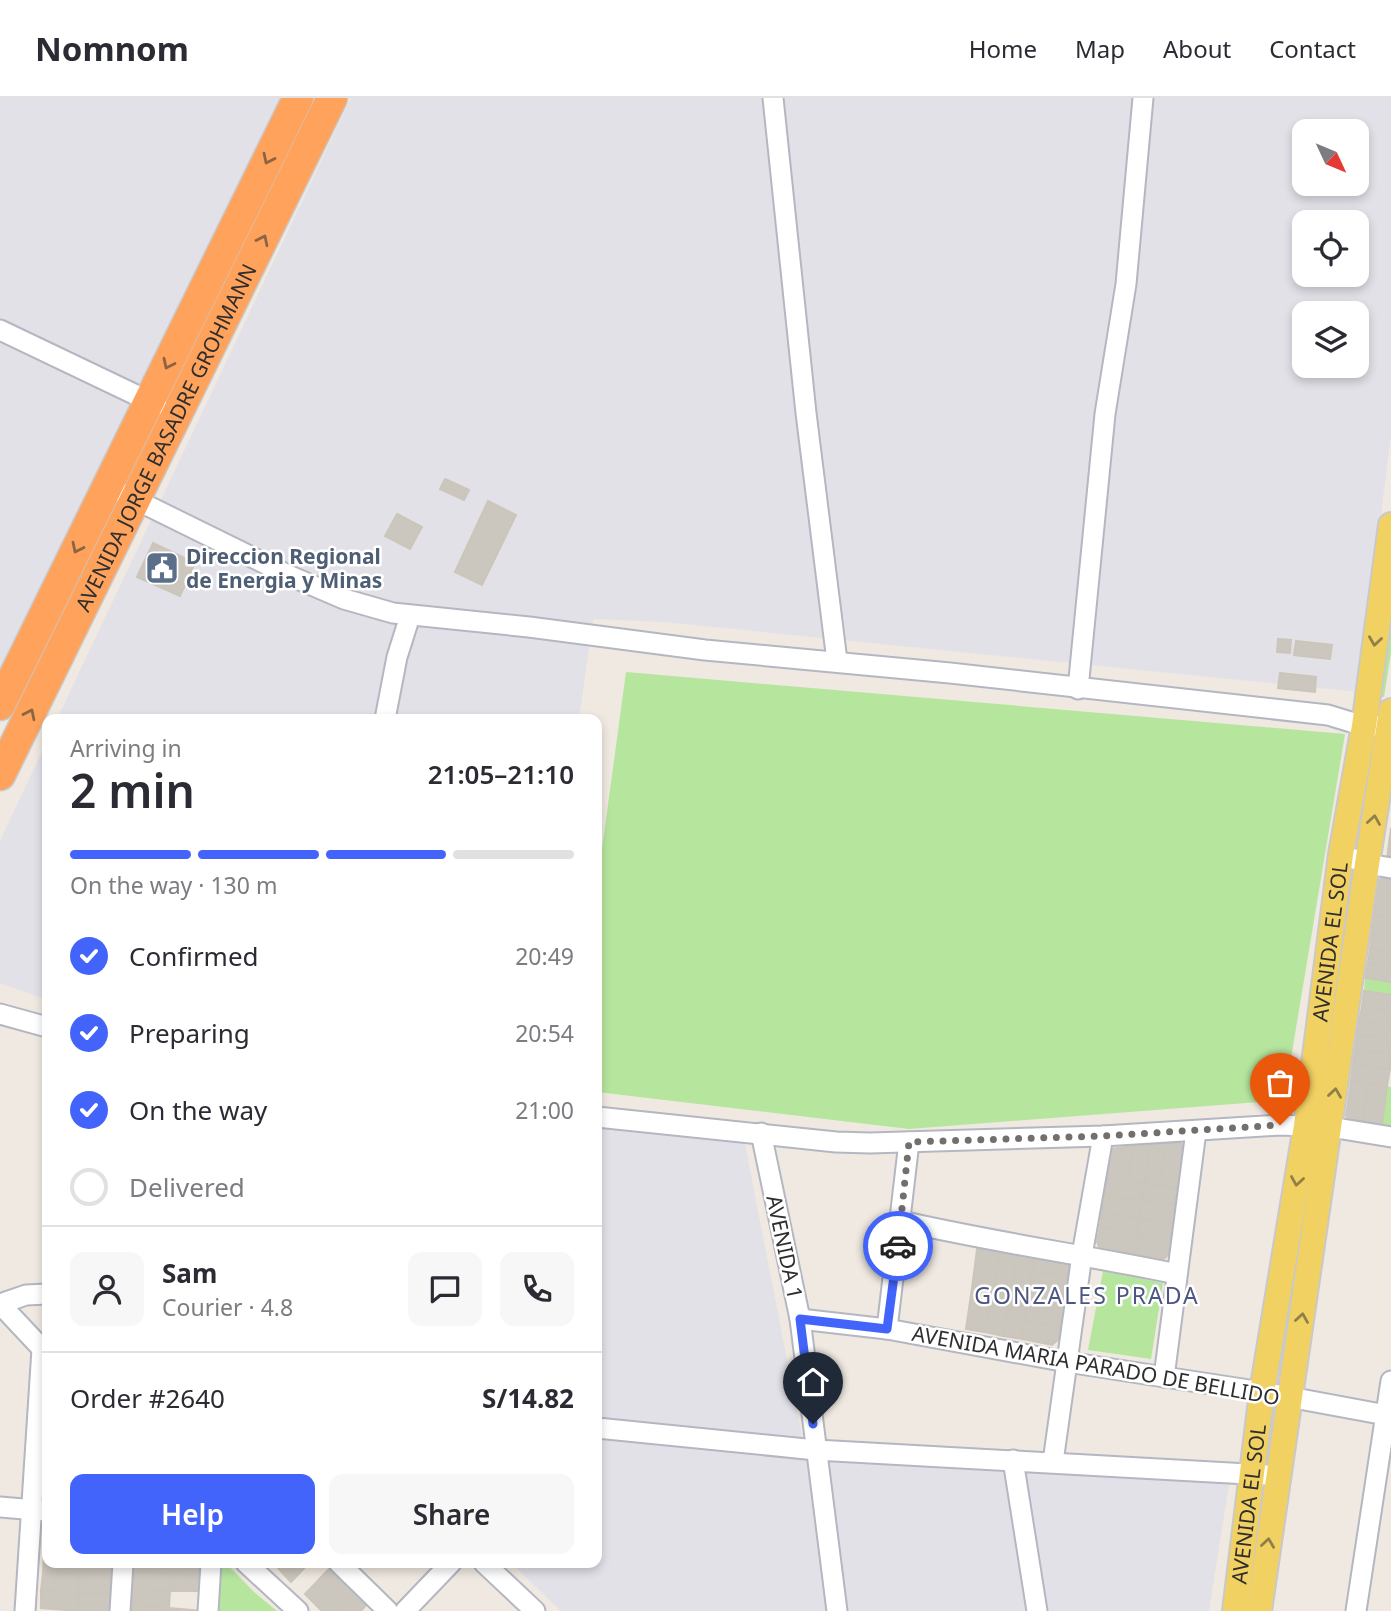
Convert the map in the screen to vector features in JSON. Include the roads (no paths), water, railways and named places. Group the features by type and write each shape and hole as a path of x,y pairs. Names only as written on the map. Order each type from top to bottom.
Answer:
{"highway":[{"name":"AVENIDA JORGE BASADRE GROHMANN","path":"0,705 298,98"},
{"name":"AVENIDA JORGE BASADRE GROHMANN","path":"0,775 332,98"}],"main road":[{"name":"AVENIDA EL SOL","path":"1259,1611 1266,1475 1262,1392 1318,1126 1379,866 1381,721 1391,525"},
{"name":"AVENIDA EL SOL","path":"1236,1611 1266,1475 1290,1399 1318,1126 1341,854 1381,721"}],"street":[{"path":"773,98 806,413 837,661"},
{"path":"1078,689 1105,414 1132,235 1143,98"},
{"path":"0,330 178,415"},
{"path":"108,487 332,594 369,607 410,616 530,626 761,656 837,661 1381,721"},
{"path":"386,714 397,657 410,616"},
{"path":"1341,854 1379,866"},
{"path":"0,1014 42,1026"},
{"path":"602,1117 836,1142 1103,1136 1280,1125 1318,1126 1391,1137"},
{"path":"1164,1377 1195,1131"},
{"name":"AVENIDA 1","path":"761,1133 800,1319 837,1611"},
{"path":"1053,1462 1082,1255 1103,1136"},
{"path":"887,1329 909,1142"},
{"path":"901,1221 970,1237 1178,1274"},
{"path":"42,1294 26,1295 0,1304 42,1349"},
{"name":"AVENIDA MARIA PARADO DE BELLIDO","path":"800,1319 887,1329 1388,1415"},
{"path":"1356,1611 1388,1415 1391,1381"},
{"path":"602,1429 816,1450 1266,1475"},
{"path":"25,1611 39,1511 42,1432"},
{"path":"1013,1460 1037,1611"},
{"path":"0,1507 39,1511"},
{"path":"120,1611 123,1568"},
{"path":"208,1611 211,1568"},
{"path":"251,1568 298,1611"},
{"path":"344,1568 388,1611"},
{"path":"405,1611 446,1568"},
{"path":"489,1568 535,1611"}],"place":[{"name":"Direccion Regional de Energia y Minas","path":"162,568"}],"district":[{"name":"GONZALES PRADA","path":"1087,1295"}]}
